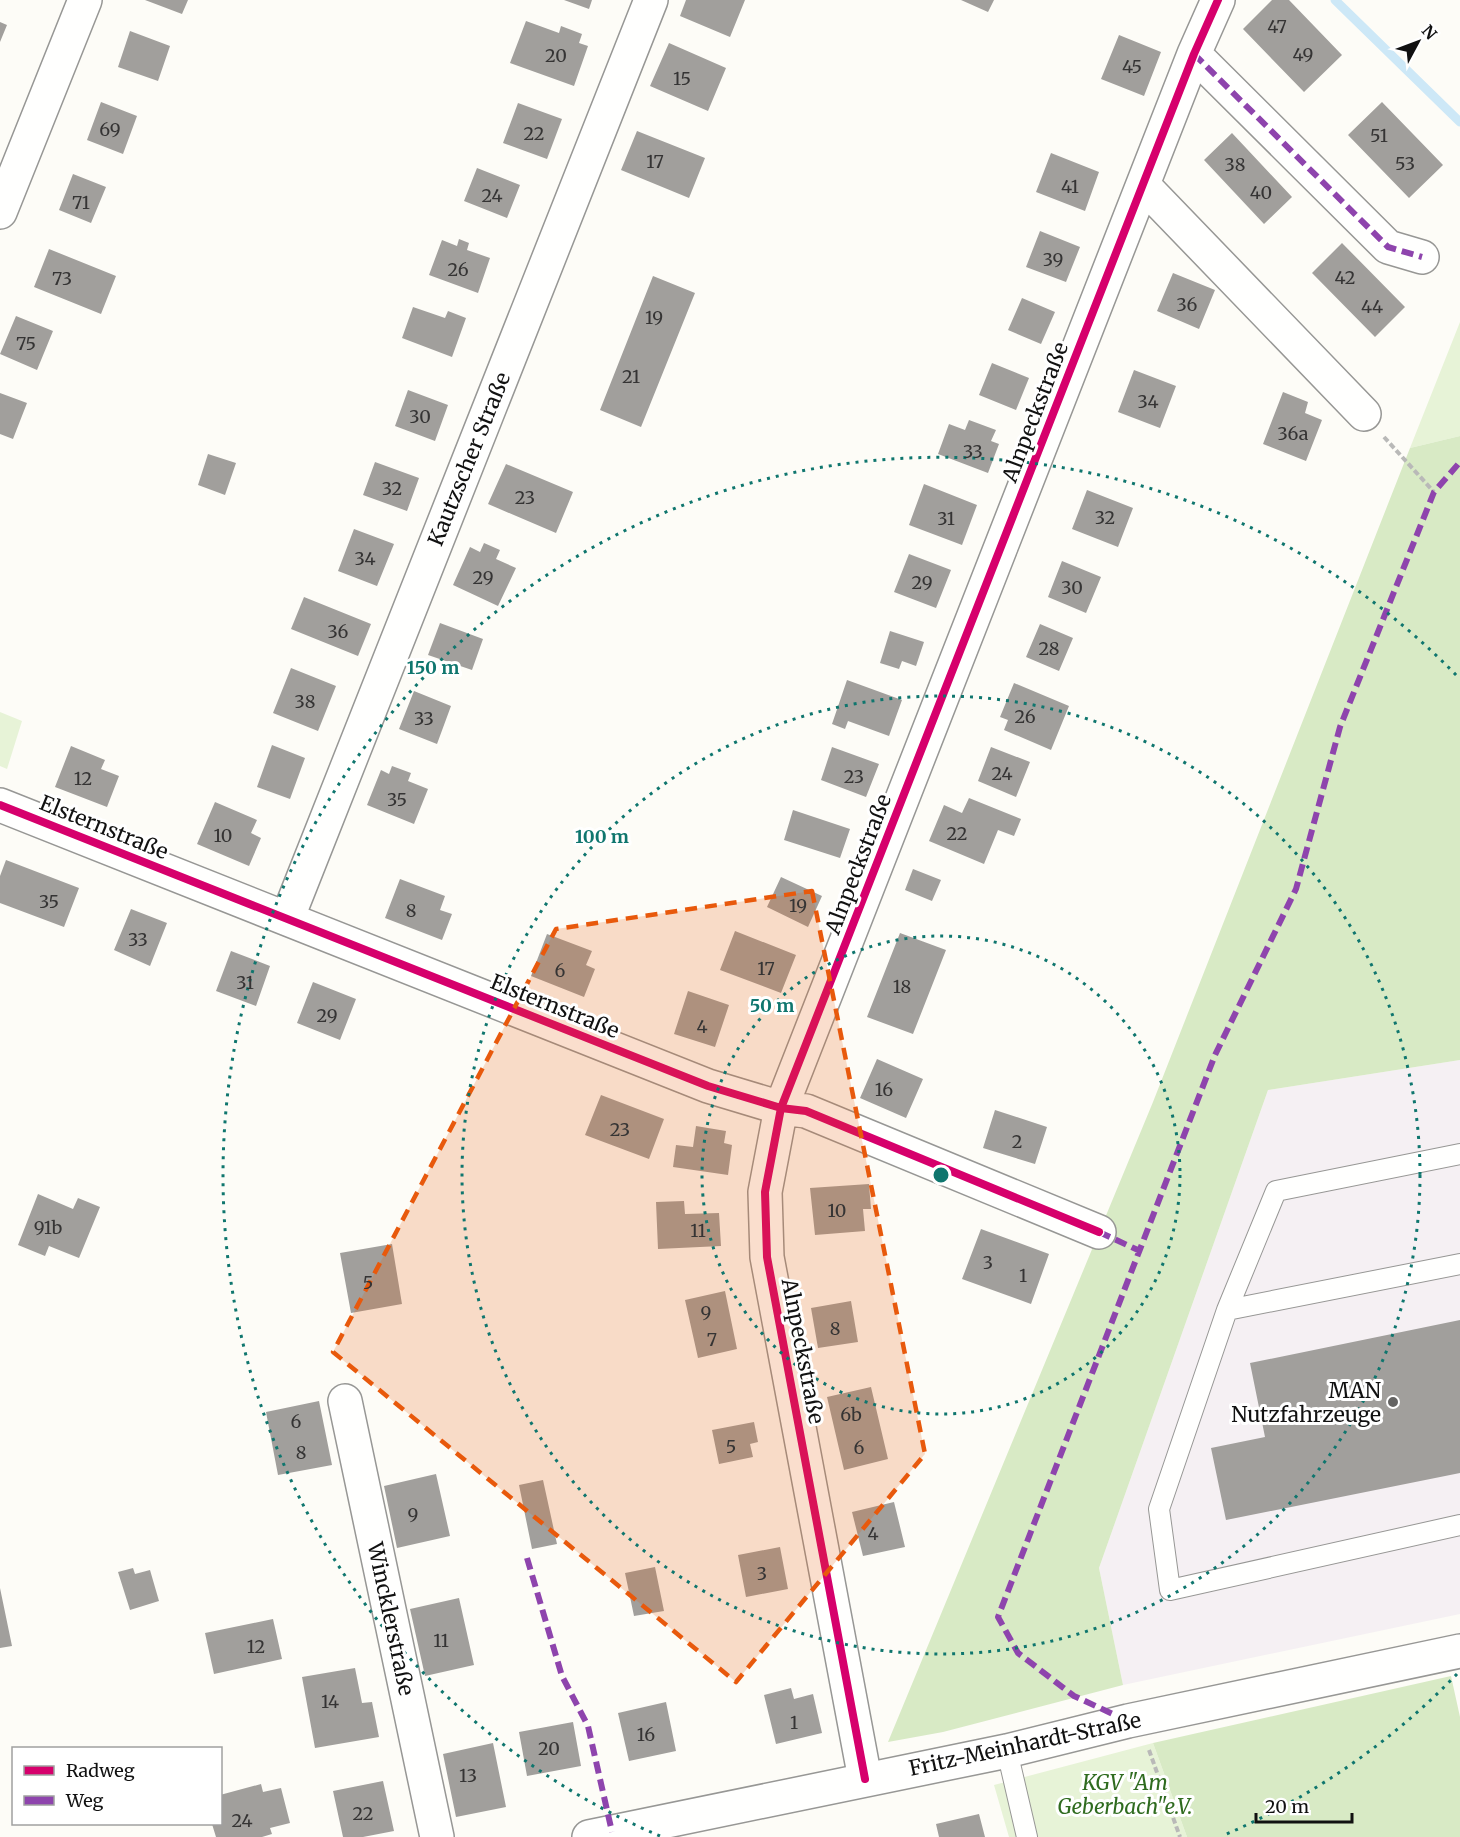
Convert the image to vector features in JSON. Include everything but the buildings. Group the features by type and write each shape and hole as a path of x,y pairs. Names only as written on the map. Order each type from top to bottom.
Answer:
{"street":[{"path":"0,212 84,0"},
{"name":"Kautzscher Straße","path":"287,919 651,0"},
{"name":"Alnpeckstraße","path":"865,1779 767,1257 765,1192 781,1108 1194,54 1218,0"},
{"path":"1194,54 1388,247 1422,257"},
{"path":"1144,186 1364,414"},
{"name":"Elsternstraße","path":"0,805 708,1086 781,1108 806,1111 1100,1232"},
{"name":"Wincklerstraße","path":"345,1401 438,1837"},
{"name":"Fritz-Meinhardt-Straße","path":"589,1837 1007,1751 1137,1719 1460,1651"}],"lane":[{"path":"1460,1154 1276,1191 1227,1310 1159,1509 1170,1590 1460,1525"},
{"path":"1227,1310 1460,1264"},
{"path":"1007,1751 1027,1837"}],"path":[{"path":"1364,414 1434,492"},
{"path":"1137,1719 1180,1837"}],"highlighted area":[{"path":"812,891 925,1454 736,1682 333,1352 556,929"}],"shaded area":[{"path":"1460,1060 1460,1614 1123,1685 1099,1568 1268,1090"}],"green space":[{"path":"1460,322 1460,436 1410,448"},
{"path":"1460,436 1460,1060 1268,1090 1099,1568 1123,1685 943,1732 888,1742 1153,1102 1410,448"},
{"path":"0,712 22,721 7,769 0,766"},
{"path":"1451,1676 1460,1717 1460,1837 1187,1837 1153,1743"},
{"name":"KGV \"Am Geberbach\"e.V.","path":"1153,1743 1187,1837 1009,1837 994,1785"}],"waterway":[{"path":"1335,0 1460,122"}],"marked path":[{"path":"1194,54 1388,247 1422,257"},
{"path":"1128,1721 1074,1696 1018,1653 998,1617 1215,1055 1296,889 1340,727 1434,492 1460,462"},
{"path":"1099,1232 1140,1251"},
{"path":"527,1558 562,1676 588,1726 612,1832"}],"cycle path":[{"path":"865,1779 767,1257 765,1192 781,1108 1194,54 1218,0"},
{"path":"0,805 708,1086 781,1108 806,1111 1099,1232"}],"place":[{"name":"MAN Nutzfahrzeuge","path":"1393,1402"}]}
